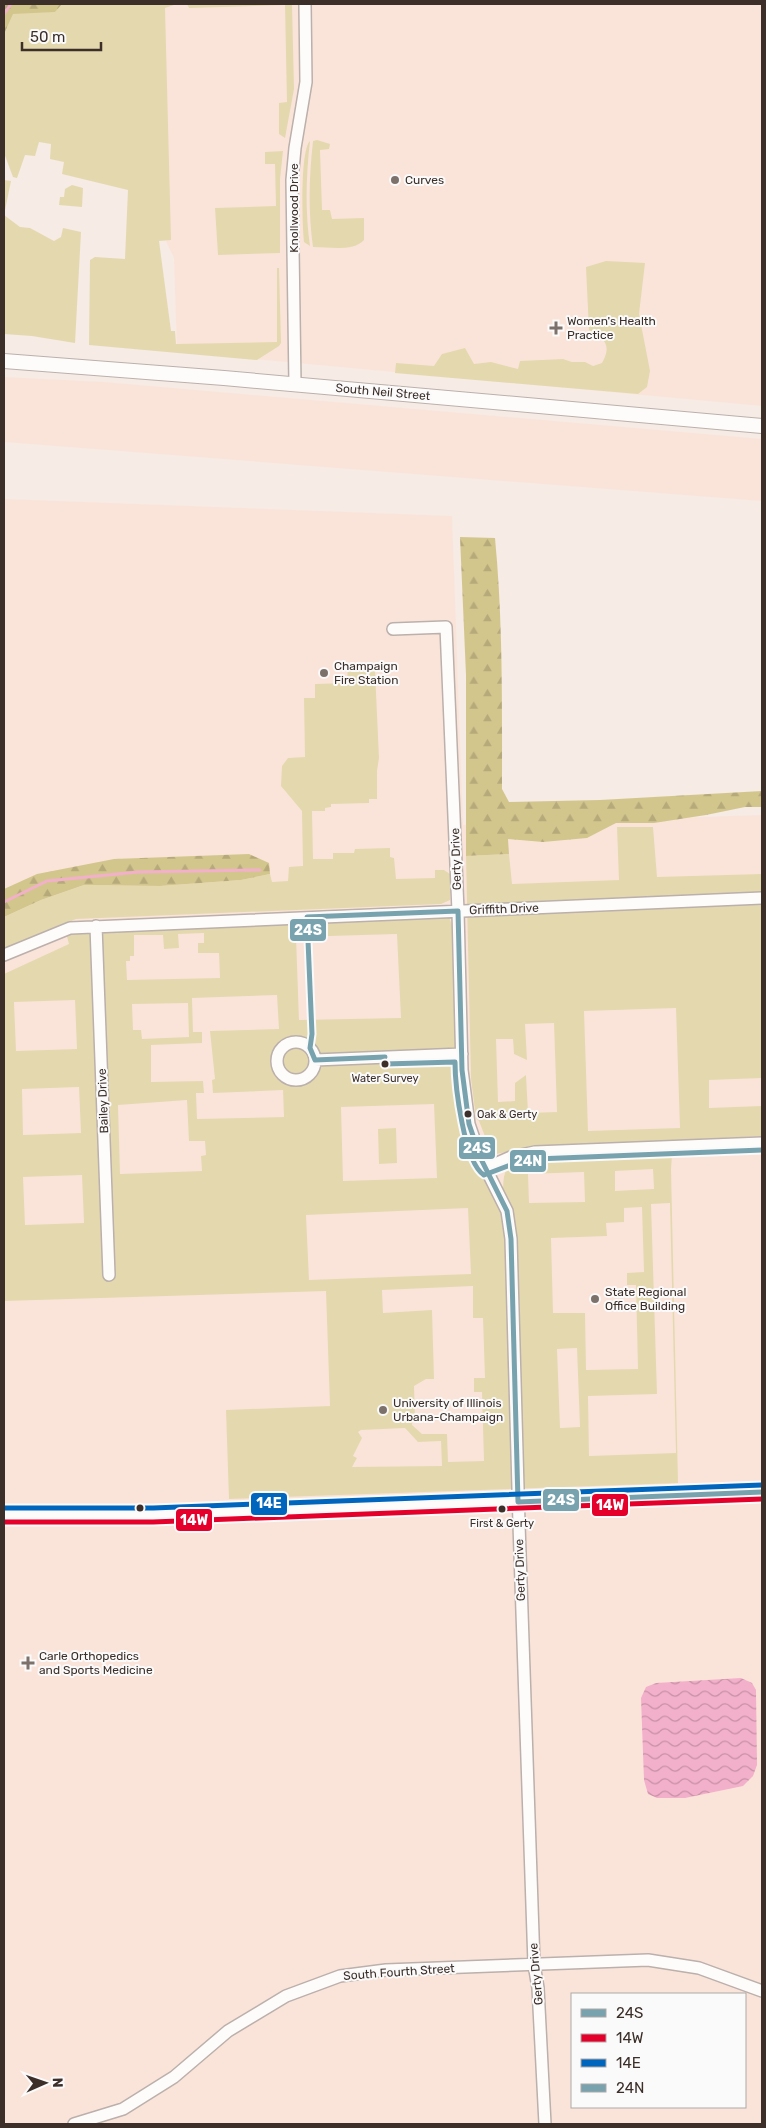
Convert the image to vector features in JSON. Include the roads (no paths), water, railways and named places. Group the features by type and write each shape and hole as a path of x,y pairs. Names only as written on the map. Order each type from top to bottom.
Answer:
{"main road":[{"name":"South Neil Street","path":"4,361 295,384 762,426"}],"street":[{"name":"Knollwood Drive","path":"295,384 292,180 295,148 306,82 305,4"},
{"name":"Gerty Drive","path":"393,629 446,627 458,911 462,1070 469,1124 486,1168 506,1211 511,1239 534,1964 538,1988 545,2124"},
{"name":"Griffith Drive","path":"4,955 70,928 96,926 762,898"},
{"name":"Bailey Drive","path":"96,926 109,1276"},
{"path":"315,1060 462,1054"},
{"path":"486,1168 511,1157 535,1152 762,1143"},
{"path":"4,1514 153,1515 348,1506 518,1502 762,1492"},
{"name":"South Fourth Street","path":"74,2124 123,2109 174,2077 228,2031 286,1996 340,1976 386,1970 648,1960 699,1968 762,1991"}],"water":[{"path":"741,1678 752,1683 756,1690 757,1765 753,1776 743,1786 685,1798 657,1798 648,1794 644,1780 641,1698 646,1687 656,1683"}],"waterway":[{"path":"4,14 11,4"},
{"path":"4,902 47,881 138,872 260,870"}],"place":[{"name":"Curves","path":"395,180"},
{"name":"Women's Health Practice","path":"556,328"},
{"name":"Champaign Fire Station","path":"324,673"},
{"name":"Water Survey","path":"385,1064"},
{"name":"Oak & Gerty","path":"468,1114"},
{"name":"State Regional Office Building","path":"595,1299"},
{"name":"University of Illinois Urbana-Champaign","path":"383,1410"},
{"name":"First & Gerty","path":"502,1509"},
{"name":"Carle Orthopedics and Sports Medicine","path":"28,1663"}]}
